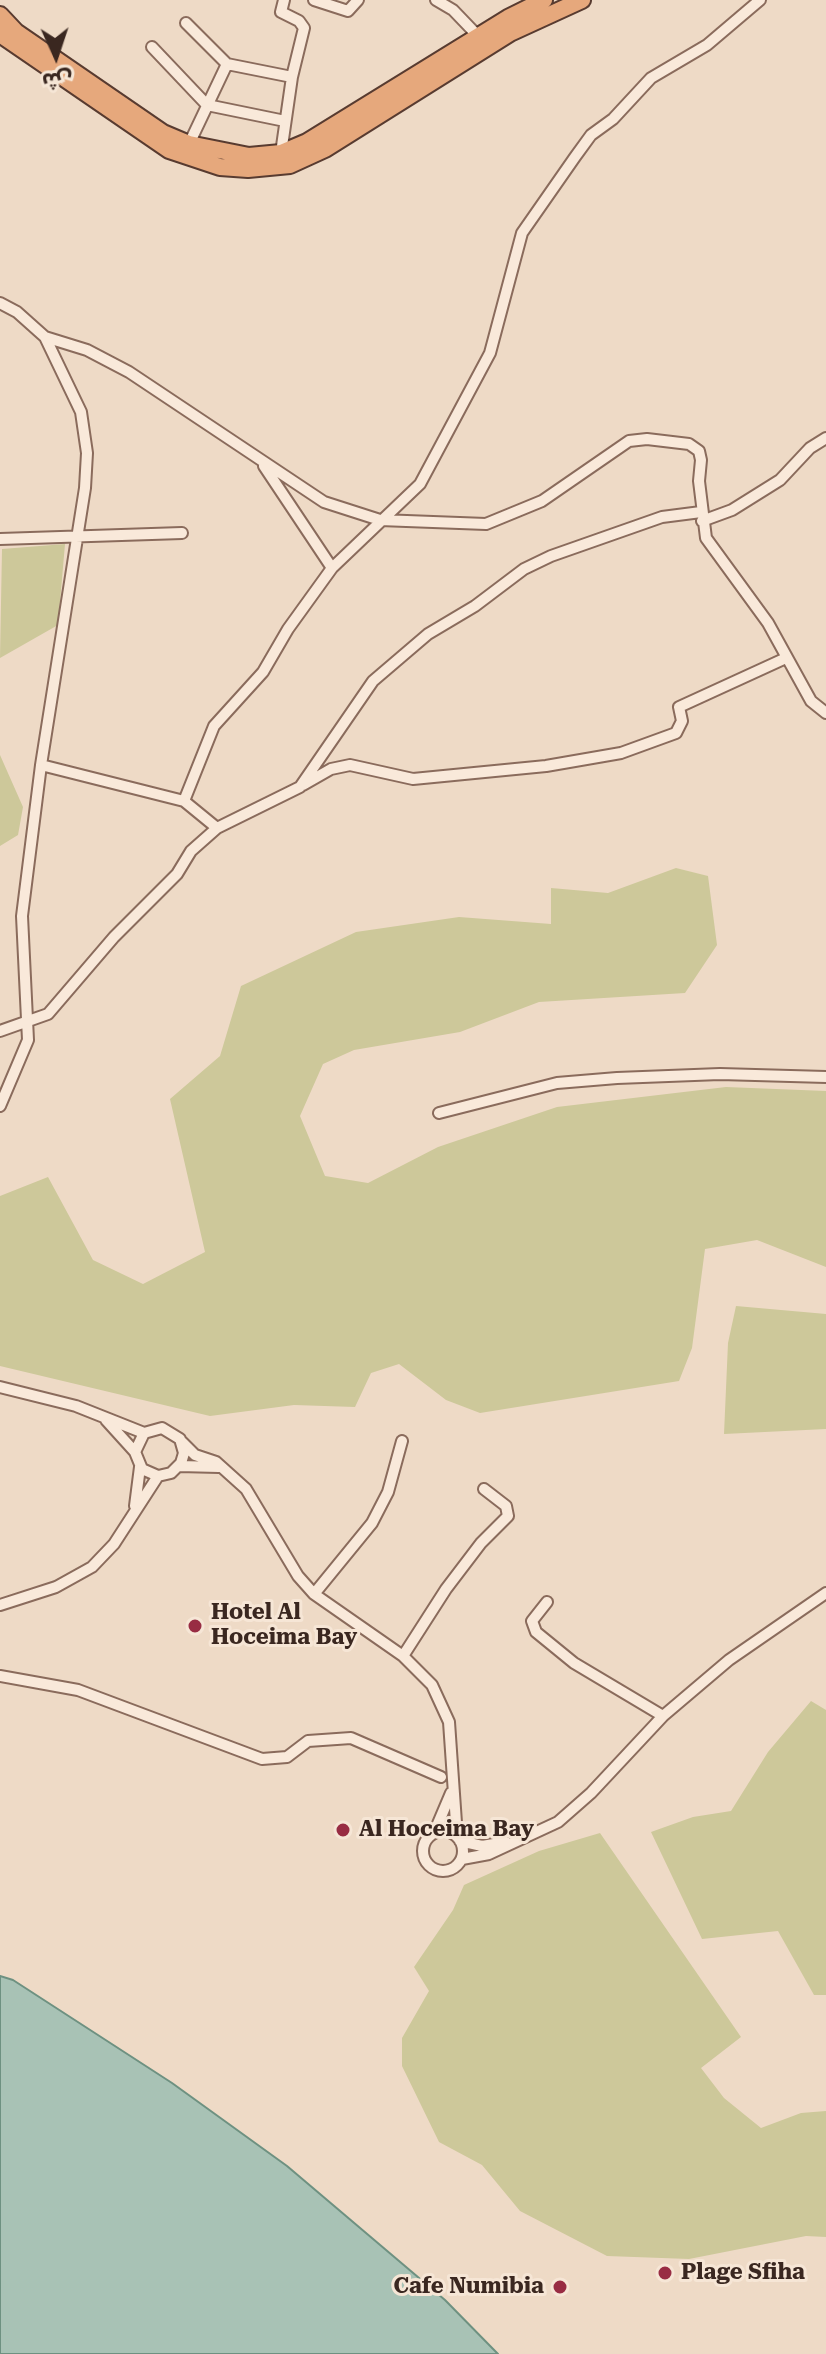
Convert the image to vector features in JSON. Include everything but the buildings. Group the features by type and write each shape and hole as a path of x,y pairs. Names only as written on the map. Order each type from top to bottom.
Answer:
{"highway":[{"path":"0,15 16,32 116,102 189,144 249,156 281,153 307,142 478,36 544,0"},
{"path":"0,34 169,150 220,167 248,169 290,165 325,149 510,33 582,0"}],"street":[{"path":"281,153 292,77 304,28 299,21 281,12 284,0"},
{"path":"314,0 348,11 358,0"},
{"path":"436,0 453,10 478,36"},
{"path":"184,801 214,726 263,672 288,629 332,568 420,484 490,353 522,233 591,135 613,119 651,78 707,45 760,0"},
{"path":"186,23 227,64 292,77"},
{"path":"152,47 207,105 285,121"},
{"path":"189,144 227,64"},
{"path":"0,303 17,312 45,337 81,412 87,453 22,916 28,1040 0,1106"},
{"path":"45,337 87,350 129,372 324,502 380,520 486,524 542,501 629,441 647,439 689,444 699,451 701,517 710,546 768,623 811,701 826,713"},
{"path":"300,787 373,681 428,634 475,606 524,569 551,556 662,517 701,517 732,510 780,480 795,468 810,448 826,438"},
{"path":"258,458 332,568"},
{"path":"0,539 182,533"},
{"path":"0,1031 48,1014 123,927 177,874 191,851 217,828 331,769 350,765 413,779 546,766 621,753 676,733 682,721 679,707 786,658"},
{"path":"41,765 184,801 217,828"},
{"path":"439,1113 557,1083 720,1074 826,1077"},
{"path":"0,1387 102,1416 144,1433 165,1429 195,1455 221,1467 254,1499 298,1576 314,1594 403,1656 432,1685 449,1722 452,1791 462,1859"},
{"path":"102,1416 135,1452 140,1467 135,1508"},
{"path":"135,1452 144,1433"},
{"path":"314,1594 372,1523 388,1492 402,1441"},
{"path":"140,1467 158,1476 168,1475 179,1466 183,1456 182,1442"},
{"path":"179,1466 221,1467"},
{"path":"0,1605 56,1587 92,1567 114,1544 158,1476"},
{"path":"403,1656 413,1635 463,1566 508,1516 506,1506 484,1489"},
{"path":"452,1791 434,1833 423,1848 429,1867 448,1871 462,1859 489,1854 540,1833 573,1811 663,1716 729,1660 826,1593"},
{"path":"547,1602 532,1621 536,1632 574,1663 663,1716"},
{"path":"0,1676 78,1690 262,1759 287,1757 308,1741 351,1738 441,1777"},
{"path":"434,1833 448,1832 482,1846 520,1841"}],"shaded area":[{"path":"65,544 58,625 0,658 2,549"},
{"path":"0,755 23,807 18,835 0,846"},
{"path":"676,868 708,876 717,945 685,993 539,1002 460,1032 354,1050 323,1064 300,1116 325,1176 368,1183 438,1147 557,1107 726,1087 826,1091 826,1267 757,1240 705,1249 692,1348 679,1381 480,1413 446,1400 399,1364 371,1373 355,1407 294,1405 210,1416 0,1366 0,1196 48,1177 93,1260 143,1284 205,1252 170,1099 220,1056 241,986 356,932 459,917 551,924 551,888 608,893"},
{"path":"736,1306 826,1314 826,1429 724,1434 728,1343"},
{"path":"811,1701 826,1710 826,1995 814,1995 778,1931 702,1939 651,1832 693,1817 731,1811 768,1752"},
{"path":"600,1833 741,2037 701,2068 724,2098 761,2128 801,2113 826,2111 826,2237 806,2236 689,2259 607,2256 520,2211 482,2165 439,2142 402,2066 402,2038 429,1991 414,1967 453,1910 464,1885 539,1851"},
{"path":"0,1976 13,1980 172,2083 287,2166 445,2300 498,2354 0,2354"}],"place":[{"name":"Hotel Al Hoceima Bay","path":"195,1626"},
{"name":"Al Hoceima Bay","path":"343,1830"},
{"name":"Plage Sfiha","path":"665,2273"},
{"name":"Cafe Numibia","path":"560,2287"}]}
